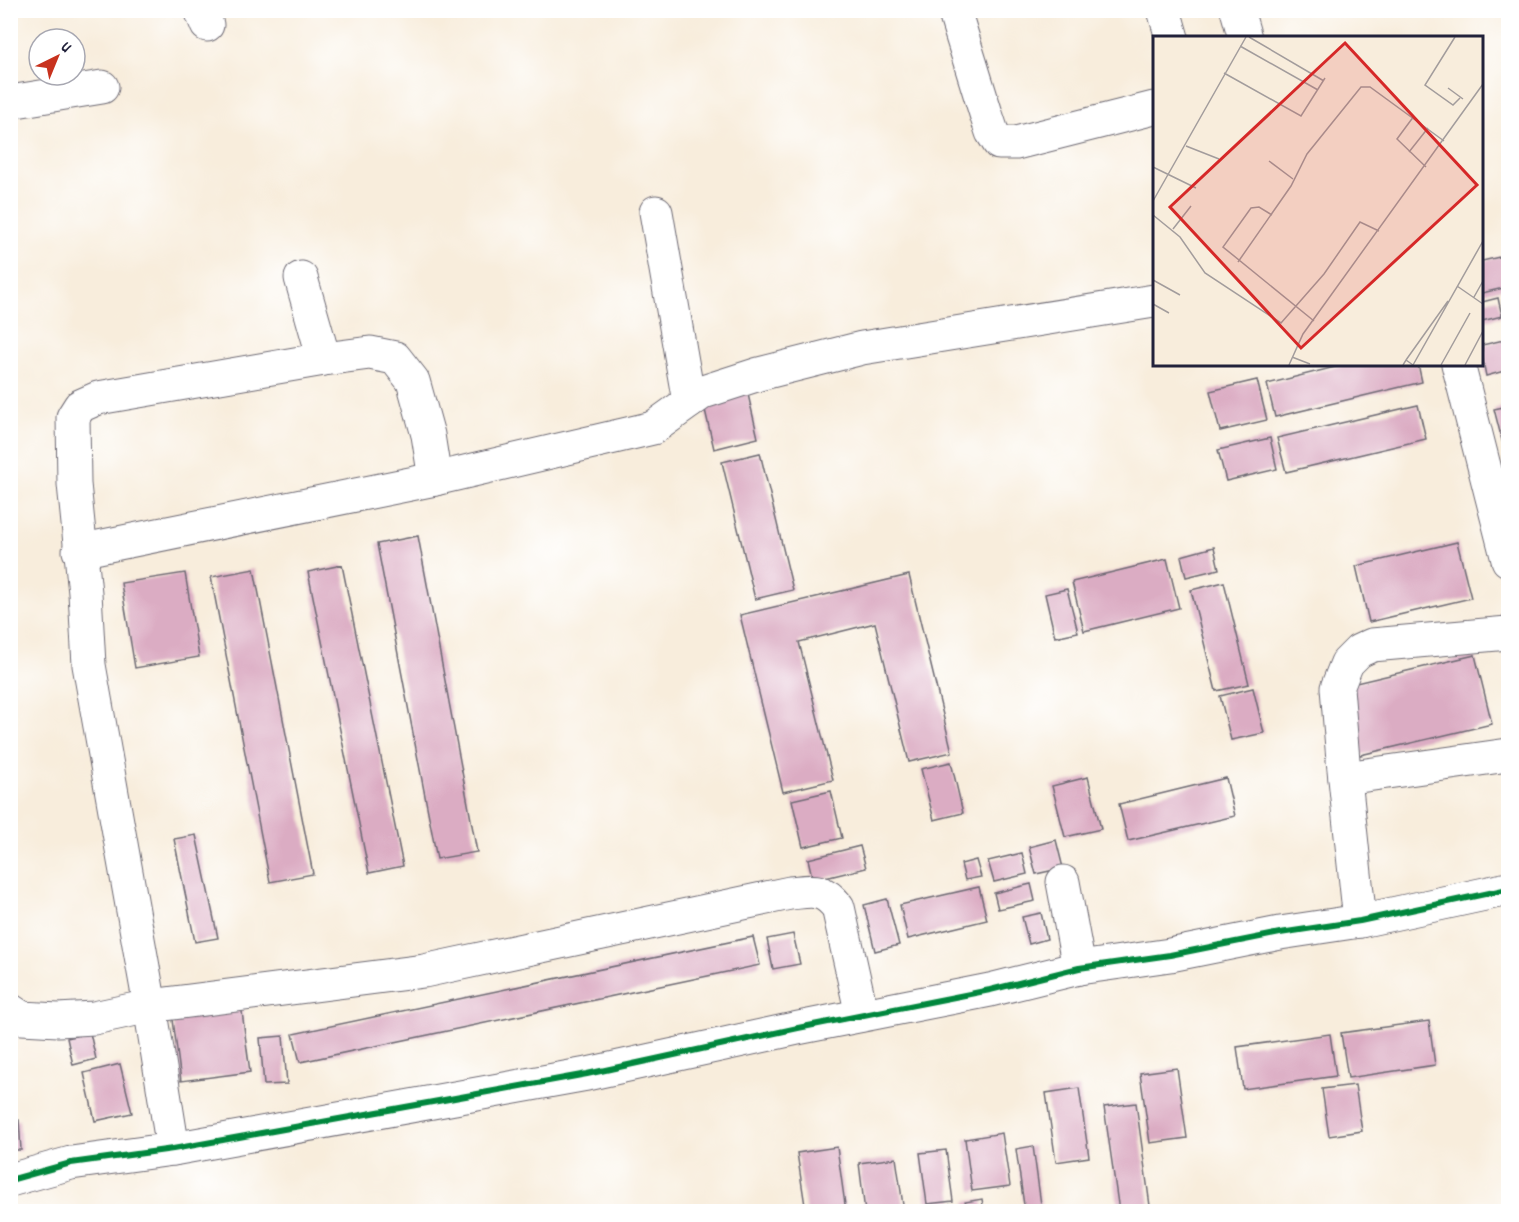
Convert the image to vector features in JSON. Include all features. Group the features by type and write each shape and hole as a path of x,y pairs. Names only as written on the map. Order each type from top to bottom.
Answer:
{"street":[{"path":"954,10 992,132 999,143 1016,144 1153,109"},
{"path":"1164,10 1171,36"},
{"path":"1237,10 1244,36"},
{"path":"10,102 102,87"},
{"path":"656,212 689,402"},
{"path":"301,278 324,359"},
{"path":"80,551 435,479 653,428 703,392 759,374 862,348 1153,301"},
{"path":"173,1149 89,665 86,594 80,551 72,438 73,417 80,406 98,398 370,353 395,358 413,381 428,435 435,479"},
{"path":"1459,366 1509,560"},
{"path":"1360,921 1337,688 1347,663 1359,651 1372,645 1509,633"},
{"path":"1345,778 1509,755"},
{"path":"1063,882 1079,968"},
{"path":"10,1180 71,1163 173,1149 587,1074 990,990 1079,968 1170,955 1280,933 1360,921 1509,889"},
{"path":"10,1010 22,1018 58,1020 94,1018 150,1006 424,971 790,893 816,890 829,896 838,907 862,1015"}],"building":[{"path":"1508,255 1508,287 1483,293 1483,261"},
{"path":"1498,298 1502,316 1483,321 1483,302"},
{"path":"1508,339 1508,370 1486,376 1483,345"},
{"path":"1339,366 1418,366 1422,382 1275,417 1267,384"},
{"path":"1257,380 1267,420 1220,431 1210,391"},
{"path":"747,390 758,438 714,449 703,401"},
{"path":"1418,405 1426,439 1286,472 1277,438"},
{"path":"1508,406 1508,442 1503,444 1494,409"},
{"path":"1270,438 1277,469 1226,481 1218,450"},
{"path":"760,453 793,590 755,599 722,462"},
{"path":"418,536 477,852 437,859 377,544"},
{"path":"1457,542 1471,598 1369,622 1356,566"},
{"path":"1214,547 1219,569 1186,577 1181,556"},
{"path":"1167,559 1179,608 1084,631 1072,582"},
{"path":"342,565 403,866 369,873 308,572"},
{"path":"254,569 313,874 270,882 211,577"},
{"path":"185,573 199,657 135,668 121,583"},
{"path":"909,575 952,752 909,762 875,623 799,642 833,780 783,792 740,615"},
{"path":"1224,582 1249,684 1216,691 1191,590"},
{"path":"1067,589 1078,632 1055,637 1045,594"},
{"path":"1475,655 1492,724 1356,756 1339,687"},
{"path":"1253,688 1264,733 1231,740 1220,696"},
{"path":"951,762 963,813 934,820 921,769"},
{"path":"1088,777 1101,829 1065,837 1052,786"},
{"path":"1226,778 1235,816 1128,841 1119,804"},
{"path":"831,791 842,838 803,847 792,800"},
{"path":"196,835 218,938 195,942 174,839"},
{"path":"1056,840 1063,868 1036,874 1029,847"},
{"path":"860,846 866,868 813,881 808,859"},
{"path":"1022,853 1027,874 994,882 988,861"},
{"path":"976,860 981,877 965,880 961,864"},
{"path":"1031,884 1035,901 998,909 994,893"},
{"path":"979,887 987,920 908,939 900,905"},
{"path":"887,899 899,945 875,951 864,905"},
{"path":"1041,913 1047,939 1029,944 1022,917"},
{"path":"793,934 800,964 773,969 767,939"},
{"path":"753,937 760,965 300,1062 293,1034"},
{"path":"241,1004 250,1072 181,1081 172,1012"},
{"path":"1429,1021 1435,1065 1348,1078 1341,1033"},
{"path":"90,1033 96,1059 73,1065 67,1038"},
{"path":"1330,1034 1336,1076 1243,1089 1237,1047"},
{"path":"283,1036 287,1084 264,1085 260,1038"},
{"path":"120,1064 132,1113 95,1121 84,1073"},
{"path":"1177,1068 1187,1138 1150,1143 1140,1073"},
{"path":"1355,1085 1362,1131 1329,1136 1322,1089"},
{"path":"1079,1088 1089,1157 1056,1162 1046,1093"},
{"path":"1136,1103 1150,1206 1119,1211 1104,1107"},
{"path":"19,1120 21,1150 10,1150 10,1121"},
{"path":"1002,1133 1010,1186 972,1191 965,1139"},
{"path":"1033,1146 1042,1212 1025,1212 1016,1149"},
{"path":"837,1147 846,1212 806,1212 797,1153"},
{"path":"946,1150 953,1201 927,1204 920,1153"},
{"path":"896,1158 904,1212 865,1212 859,1163"},
{"path":"982,1199 984,1212 966,1212 965,1202"}],"cycle path":[{"path":"10,1180 71,1163 173,1149 587,1074 798,1028 990,990 1079,968 1170,955 1280,933 1360,921 1508,889"}]}
